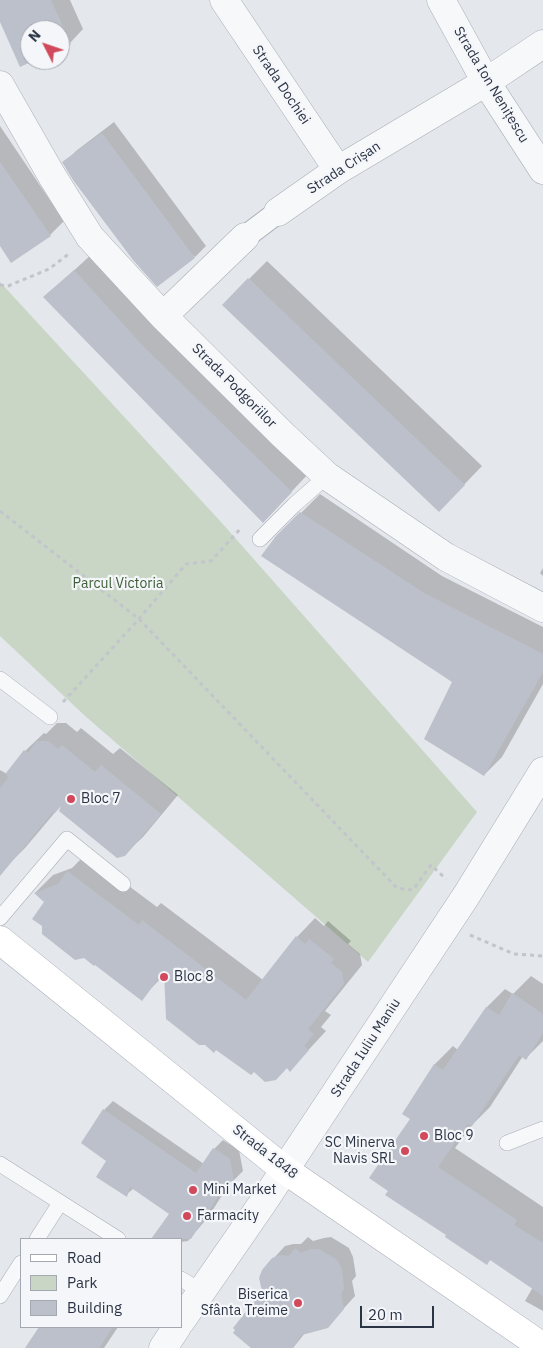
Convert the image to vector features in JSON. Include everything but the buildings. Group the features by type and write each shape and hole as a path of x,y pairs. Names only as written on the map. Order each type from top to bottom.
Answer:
{"main road":[{"name":"Strada 1848","path":"0,940 285,1170 543,1347"}],"street":[{"name":"Strada Dochiei","path":"224,0 338,170"},
{"name":"Strada Ion Nenițescu","path":"441,0 486,82 543,170"},
{"name":"Strada Crișan","path":"163,316 245,237 278,212 338,170 486,82 543,44"},
{"name":"Strada Podgoriilor","path":"0,85 52,176 90,237 163,316 327,476 446,557 543,608"},
{"name":"Strada Iuliu Maniu","path":"182,1317 191,1285 285,1170 466,896 543,771"},
{"path":"163,1348 176,1328"}],"lane":[{"path":"260,539 327,476"},
{"path":"0,679 50,717"},
{"path":"0,918 67,839 123,884"},
{"path":"507,1143 543,1129"},
{"path":"0,1164 116,1238"},
{"path":"38,1238 60,1203"},
{"path":"0,1296 20,1265"}],"path":[{"path":"0,285 8,286 49,269 90,237"},
{"path":"0,511 139,619 397,888 413,890 431,866 466,896"},
{"path":"50,717 186,564 211,561 243,526 260,539"},
{"path":"447,925 514,954 543,956"}],"green space":[{"name":"Parcul Victoria","path":"0,282 221,522 477,812 368,962 84,715 0,636"}],"place":[{"name":"Bloc 7","path":"71,799"},
{"name":"Bloc 8","path":"164,977"},
{"name":"Bloc 9","path":"424,1136"},
{"name":"SC Minerva Navis SRL","path":"405,1151"},
{"name":"Mini Market","path":"193,1190"},
{"name":"Farmacity","path":"187,1216"},
{"name":"Biserica Sfânta Treime","path":"298,1303"}]}
